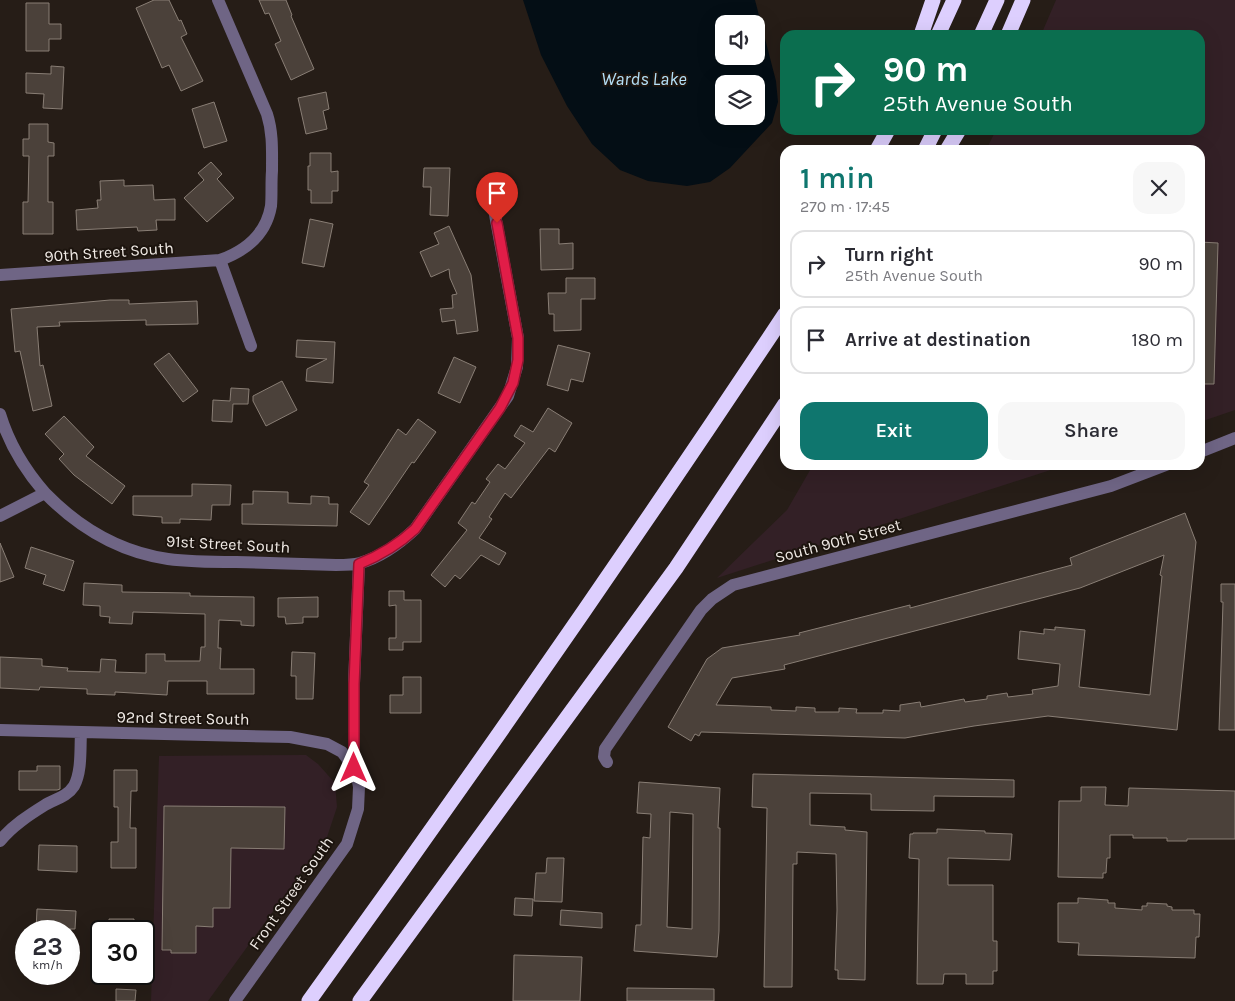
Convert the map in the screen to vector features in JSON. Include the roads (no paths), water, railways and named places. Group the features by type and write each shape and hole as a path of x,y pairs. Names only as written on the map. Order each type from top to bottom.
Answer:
{"highway":[{"path":"923,30 933,0"},
{"path":"940,30 954,0"},
{"path":"983,30 997,0"},
{"path":"1010,30 1022,0"},
{"path":"310,1001 397,880 650,516 780,321"},
{"path":"360,1001 676,568 780,412"}],"street":[{"path":"218,0 267,114 271,126 273,146 271,207 266,223 250,245 236,254 220,260 251,346"},
{"path":"359,564 388,551 415,529 500,408 513,383 518,360 518,338 493,204"},
{"name":"90th Street South","path":"0,275 220,260"},
{"name":"91st Street South","path":"0,414 25,468 45,494 71,517 93,532 116,544 150,555 184,561 359,564"},
{"path":"1205,450 1235,438"},
{"name":"South 90th Street","path":"607,762 604,757 605,749 701,610 733,585 1111,486 1153,470"},
{"path":"0,516 45,494"},
{"name":"Front Street South","path":"235,1001 347,844 358,809 359,787 354,768 354,684 359,564"},
{"name":"92nd Street South","path":"0,730 246,735 311,740 327,744 342,752 354,768"},
{"path":"0,841 28,816 66,795 73,787 79,765 81,733"}],"water":[{"name":"Wards Lake","path":"523,0 755,0 759,15 715,15 715,65 765,65 765,39 776,81 778,102 772,123 730,168 710,182 687,186 648,181 620,170 592,144 567,106 541,55"}]}
